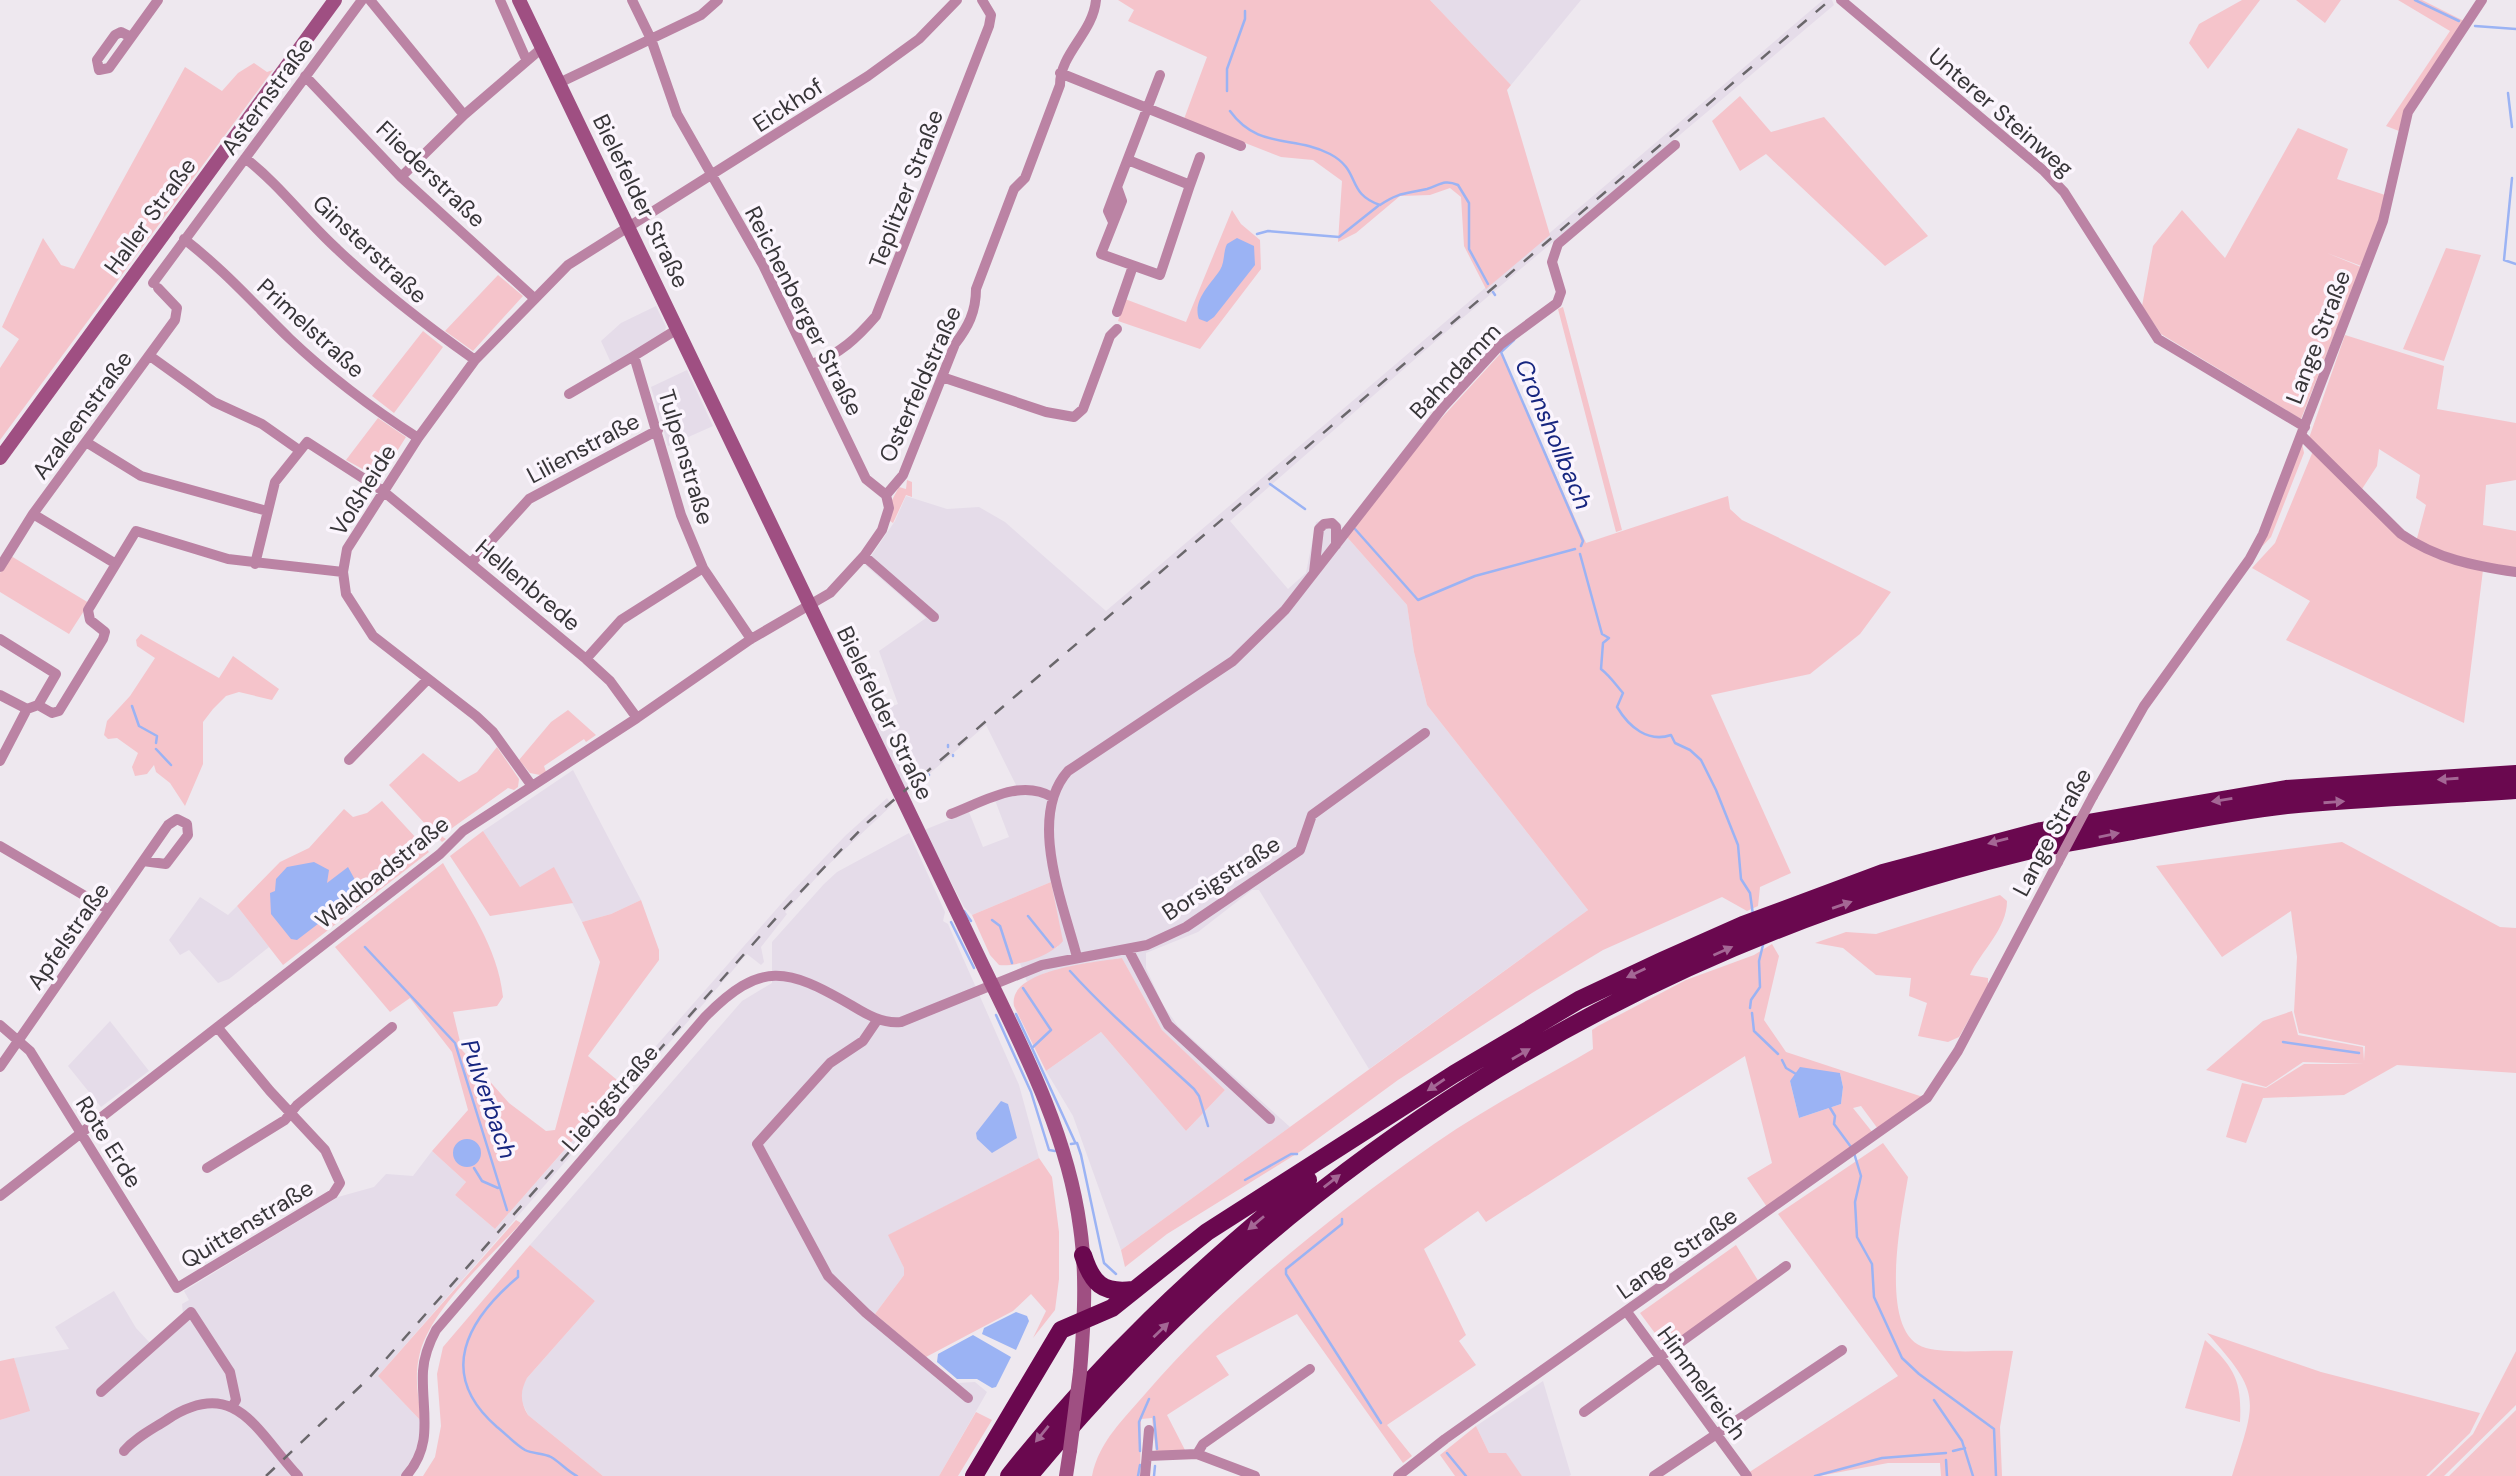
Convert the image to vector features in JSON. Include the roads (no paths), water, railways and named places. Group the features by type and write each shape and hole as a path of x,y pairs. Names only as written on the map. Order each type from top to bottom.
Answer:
{"highway":[{"path":"974,1476 1057,1334 1067,1326 1084,1322 1112,1308 1231,1215 1365,1133 1454,1074 1579,1000 1884,873 2041,831 2286,789 2516,774"},
{"path":"1775,920 2024,851 2184,821 2285,806 2516,790"},
{"path":"1029,1476 1088,1405 1182,1310 1296,1210 1377,1147 1461,1090 1594,1012 1746,932"},
{"path":"1009,1476 1084,1385 1159,1308 1260,1219 1365,1133"},
{"path":"1083,1255 1091,1276 1100,1285 1113,1291 1133,1290"}],"main road":[{"name":"Haller Straße","path":"0,458 335,0"},
{"name":"Bielefelder Straße","path":"519,0 808,606 993,985 1060,1143 1077,1205 1083,1255 1084,1322 1066,1476"}],"street":[{"path":"131,37 158,0"},
{"name":"Asternstraße","path":"155,285 184,239 362,0"},
{"path":"370,0 464,115"},
{"path":"500,0 526,59"},
{"name":"Reichenberger Straße","path":"632,0 651,39 677,114 763,265 813,364 866,479 886,495"},
{"path":"559,83 701,15 718,0"},
{"name":"Eickhof","path":"628,228 712,177 919,39 957,0"},
{"name":"Teplitzer Straße","path":"813,364 832,358 854,342 876,316 989,26 991,15 982,0"},
{"name":"Osterfeldstraße","path":"808,606 830,593 864,556 887,519 886,495 903,475 954,344 968,327 976,304 976,289 1014,189 1025,178 1060,85 1060,73 1066,58 1079,44 1096,0"},
{"name":"Unterer Steinweg","path":"1841,0 2044,171 2064,192 2158,339 2303,432 2401,534 2416,545 2459,563 2516,572"},
{"name":"Lange Straße","path":"1398,1476 1446,1439 1854,1152 1927,1098 1943,1078 2144,706 2249,560 2263,534 2383,221 2408,112 2482,0"},
{"path":"401,177 464,115 542,48"},
{"path":"1060,73 1241,146"},
{"path":"1160,75 1117,187 1122,201 1101,254 1160,275 1200,157"},
{"name":"Fliederstraße","path":"304,76 319,88 401,177 534,298"},
{"name":"Bahndamm","path":"1052,797 1068,771 1233,661 1285,610 1453,396 1500,345 1557,303 1561,292 1552,262 1558,244 1675,145"},
{"name":"Ginsterstraße","path":"246,158 268,176 334,247 388,296 475,360"},
{"path":"1128,160 1190,185"},
{"name":"Voßheide","path":"532,786 493,732 373,636 361,622 346,594 343,572 347,549 383,491 475,360 568,265 628,228"},
{"name":"Primelstraße","path":"184,239 207,256 311,358 358,397 418,438"},
{"path":"1117,312 1133,266"},
{"name":"Azaleenstraße","path":"0,567 33,514 178,314 174,303 155,285"},
{"path":"942,377 1046,412 1074,417 1087,402 1110,336 1117,329"},
{"path":"569,394 677,330"},
{"path":"150,356 214,402 262,424 299,450 275,482 255,564"},
{"name":"Tulpenstraße","path":"634,356 681,515 702,568 751,639"},
{"name":"Lilienstraße","path":"471,562 529,499 658,430"},
{"path":"86,442 141,476 267,511"},
{"name":"Hellenbrede","path":"299,450 307,442 383,491 586,659 610,681 637,718"},
{"path":"33,514 116,564"},
{"path":"1314,572 1319,529 1324,524 1332,523 1336,527 1336,545"},
{"path":"38,705 56,713 105,632 87,615 136,531 255,564 343,572"},
{"path":"864,556 934,617"},
{"path":"586,659 621,620 702,568"},
{"name":"Waldbadstraße","path":"0,1196 440,854 463,831 637,718 751,639 808,606"},
{"path":"0,639 56,674 38,705 27,709 0,761"},
{"path":"349,760 428,679"},
{"path":"0,695 27,709"},
{"name":"Borsigstraße","path":"993,985 1042,965 1147,945 1186,927 1300,850 1311,815 1425,733"},
{"path":"951,814 1022,788 1035,788 1052,797 1047,811 1048,840 1077,957"},
{"name":"Apfelstraße","path":"0,1068 109,910 170,822 181,820 187,824 188,835 166,864 143,861"},
{"path":"0,846 109,910"},
{"path":"1128,949 1168,1025 1270,1119"},
{"name":"Liebigstraße","path":"406,1476 418,1460 425,1439 427,1418 423,1373 429,1344 436,1330 722,1000 770,975 790,975 812,982 878,1019"},
{"path":"968,1398 835,1284 816,1256 757,1144 830,1063 863,1041 878,1019 893,1023 907,1020 993,985"},
{"name":"Rote Erde","path":"0,1025 20,1039 177,1289"},
{"path":"206,1168 285,1120 392,1027"},
{"name":"Quittenstraße","path":"177,1289 338,1189 339,1176 332,1161 218,1028"},
{"path":"1584,1412 1786,1266"},
{"path":"101,1392 191,1312 230,1372 236,1400 232,1407"},
{"name":"Himmelreich","path":"1627,1312 1747,1476"},
{"path":"1654,1476 1842,1350"},
{"path":"1197,1454 1203,1444 1310,1369"},
{"path":"124,1451 132,1442 186,1407 205,1402 232,1407 257,1426 298,1476"},
{"path":"1145,1476 1149,1430"},
{"path":"1148,1457 1197,1454 1255,1476"}],"water":[{"path":"1237,238 1254,246 1255,265 1214,317 1207,322 1199,319 1200,299 1222,267 1227,244"},
{"path":"314,862 329,870 327,883 348,867 361,891 297,940 291,939 271,914 270,893 275,891 276,879 287,867"},
{"path":"1800,1067 1840,1073 1843,1087 1841,1104 1799,1118 1790,1081"},
{"path":"1001,1101 1008,1104 1017,1138 992,1153 977,1139 976,1133"},
{"path":"467,1139 477,1143 481,1153 477,1163 467,1167 457,1163 453,1153 457,1143"},
{"path":"1016,1312 1027,1316 1029,1321 1016,1350 982,1334 984,1328"},
{"path":"973,1335 1011,1357 996,1387 992,1388 977,1379 957,1379 937,1362 938,1354"}],"waterway":[{"path":"2415,0 2459,21"},
{"name":"Cronshollbach","path":"1227,91 1227,69 1245,19 1245,11"},
{"path":"2475,26 2516,29"},
{"path":"2508,93 2512,127"},
{"name":"Cronshollbach","path":"1230,111 1252,132 1317,148 1330,154 1346,167 1362,194 1380,205 1398,196 1442,183 1458,185 1469,203 1469,249 1488,284"},
{"path":"2512,178 2504,260 2516,264"},
{"path":"1257,234 1268,231 1339,237 1378,206"},
{"name":"Cronshollbach","path":"1514,340 1501,352 1583,541 1581,546"},
{"path":"1270,484 1305,509"},
{"path":"1355,529 1418,600 1475,576 1575,549"},
{"name":"Cronshollbach","path":"1580,554 1602,634 1609,638 1603,643 1601,669 1623,693 1617,707 1627,721 1640,732 1655,737 1671,735 1675,743 1690,750 1701,760 1738,845 1741,879 1750,893 1753,915"},
{"path":"132,706 139,726 157,736 156,743"},
{"name":"Pulverbach","path":"156,749 171,765"},
{"path":"964,911 971,921"},
{"path":"1028,916 1053,947"},
{"path":"992,920 1000,926 1012,963"},
{"path":"951,922 974,968"},
{"name":"Cronshollbach","path":"1750,1008 1751,1000 1760,987 1759,961 1763,945"},
{"name":"Pulverbach","path":"365,947 455,1043 507,1210"},
{"path":"1070,971 1115,1017 1194,1089 1199,1096 1208,1126"},
{"path":"1023,988 1051,1030 1032,1048 1075,1142"},
{"name":"Cronshollbach","path":"1752,1013 1754,1031 1778,1054"},
{"path":"1016,1014 1032,1048"},
{"path":"996,1015 1031,1092 1049,1150 1055,1151"},
{"path":"2283,1042 2359,1053"},
{"name":"Cronshollbach","path":"1782,1060 1786,1068 1796,1074"},
{"name":"Cronshollbach","path":"1829,1106 1835,1116 1834,1124 1851,1147"},
{"path":"1071,1144 1077,1143 1081,1155 1104,1263 1116,1274"},
{"name":"Cronshollbach","path":"1854,1153 1861,1176 1855,1202 1857,1237 1872,1264 1874,1297 1902,1358 1919,1374 1994,1429 1996,1476"},
{"path":"1245,1180 1291,1154 1297,1154"},
{"path":"474,1168 482,1181 498,1188"},
{"path":"1342,1219 1342,1224 1286,1269 1286,1274 1381,1423"},
{"name":"Pulverbach","path":"518,1271 518,1277 485,1311 473,1329 463,1368 467,1387 478,1407 518,1445 525,1450 551,1457 577,1476"},
{"path":"1140,1451 1139,1422 1149,1399"},
{"path":"1934,1400 1962,1441 1973,1476"},
{"path":"1154,1417 1157,1449"},
{"path":"1953,1451 1965,1448"},
{"path":"1447,1453 1466,1476"},
{"path":"1815,1476 1882,1458 1946,1453"},
{"path":"1946,1460 1947,1476"},
{"path":"1138,1476 1140,1465"},
{"path":"1154,1476 1155,1466"}],"railway":[{"path":"266,1476 370,1377 784,909 868,822 1830,0"}]}
